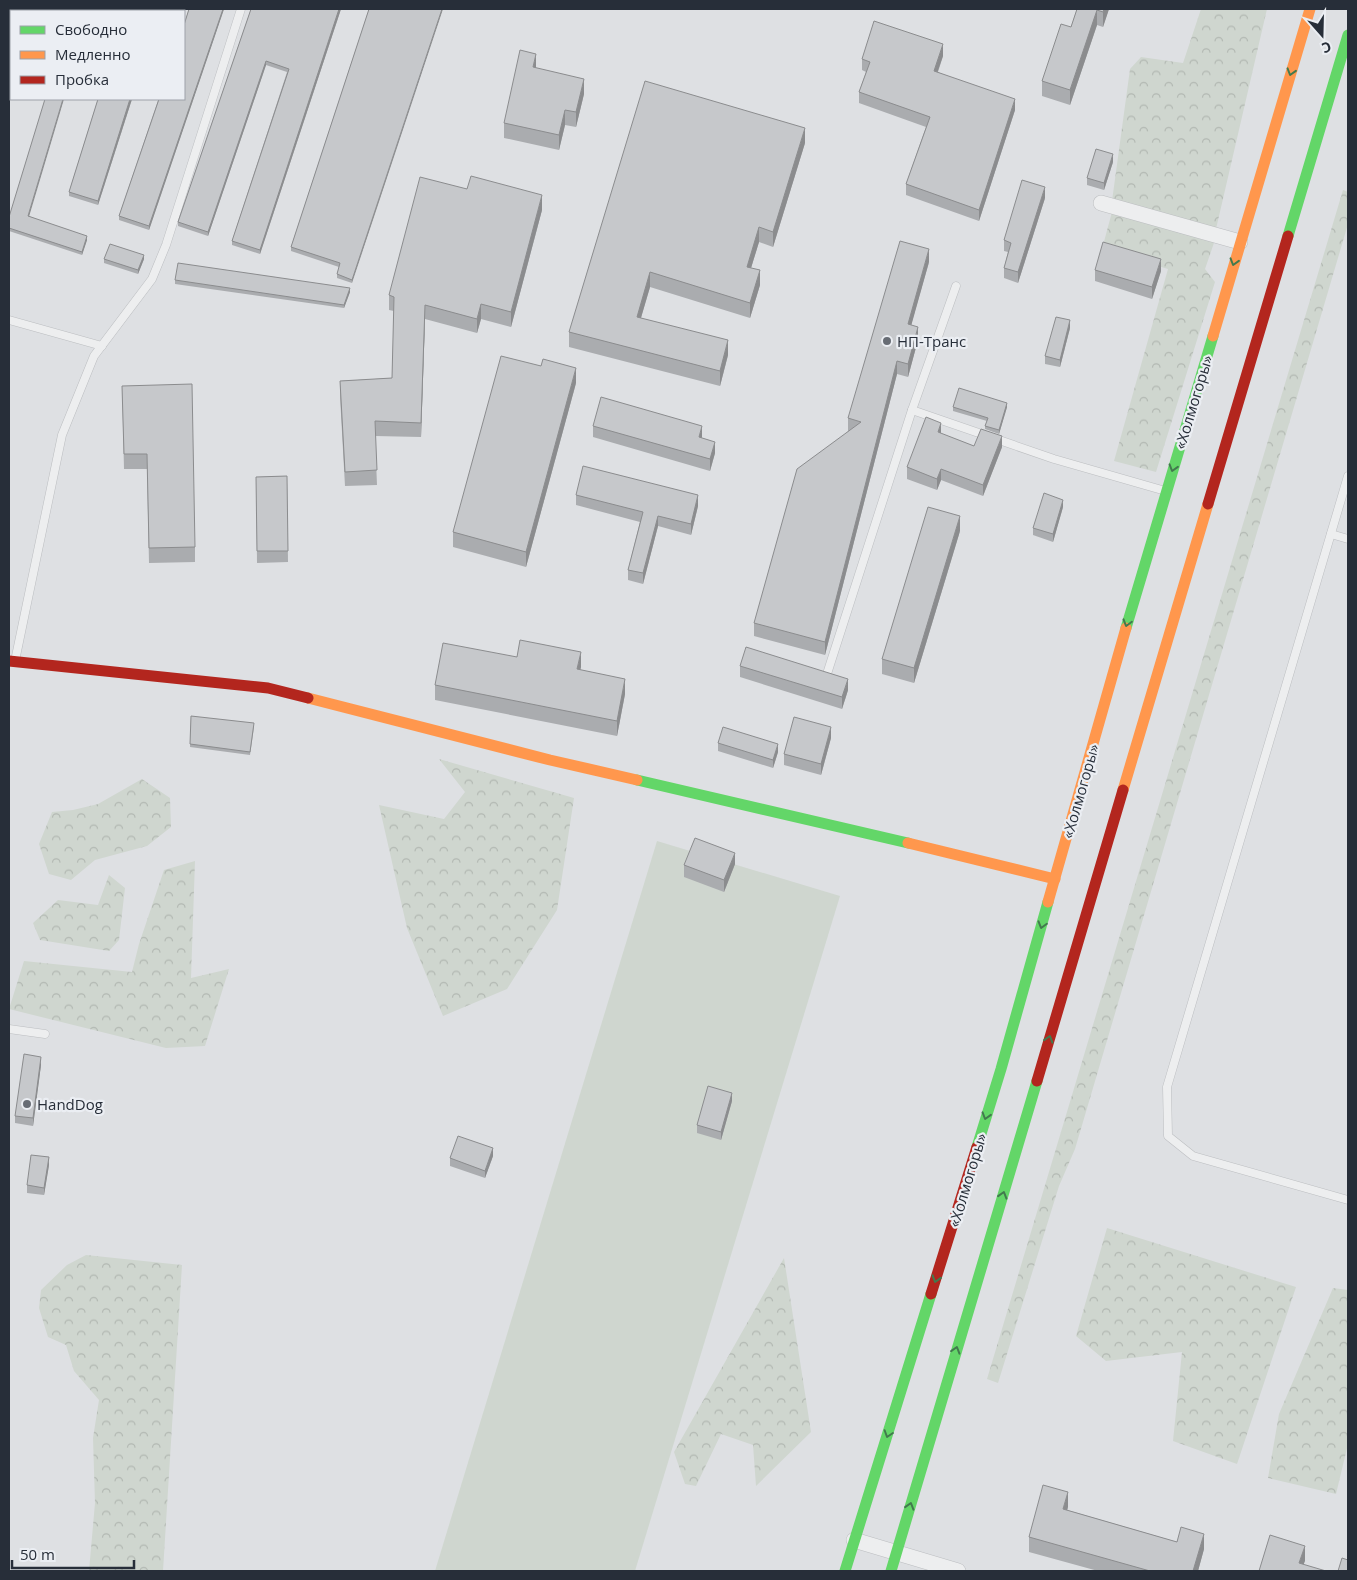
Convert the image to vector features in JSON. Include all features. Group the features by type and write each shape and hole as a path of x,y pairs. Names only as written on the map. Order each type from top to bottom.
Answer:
{"main road":[{"name":"«Холмогоры»","path":"846,1571 854,1540 1001,1069 1123,637 1310,9"},
{"path":"891,1571 1348,35"},
{"path":"12,661 268,688 550,760 1055,878"}],"street":[{"path":"1101,203 1240,242"},
{"path":"854,1540 958,1571"}],"lane":[{"path":"12,661 62,436 94,356 152,279 166,245 240,9"},
{"path":"826,677 912,410 956,286"},
{"path":"9,320 102,346"},
{"path":"912,410 1054,459 1166,492"},
{"path":"1348,476 1166,1087 1168,1136 1193,1156 1348,1200"},
{"path":"1331,534 1348,539"},
{"path":"9,1029 45,1034"}],"green space":[{"path":"1201,9 1267,9 1216,229 1112,201 1130,69 1141,57 1183,63"},
{"path":"1343,190 1348,192 1348,224 1075,1149 1059,1186 998,1383 987,1379"},
{"path":"1112,212 1215,240 1205,269 1215,282 1156,472 1114,461 1168,269 1102,249"},
{"path":"439,759 574,798 557,910 507,989 443,1016 407,928 379,805 444,819 465,792"},
{"path":"142,779 170,798 171,827 147,846 95,860 71,880 49,874 39,844 52,812 73,810 98,804"},
{"path":"657,841 840,896 635,1571 435,1571"},
{"path":"195,861 191,978 229,969 205,1046 166,1048 9,1009 24,961 132,972 139,944 164,870"},
{"path":"109,875 125,888 119,940 109,951 40,940 33,923 58,900 98,905"},
{"path":"1107,1228 1296,1287 1237,1464 1173,1441 1182,1352 1106,1361 1076,1336"},
{"path":"86,1255 182,1265 163,1571 89,1571 95,1503 93,1438 99,1400 74,1371 66,1345 48,1337 39,1308 41,1290 67,1265"},
{"path":"784,1258 811,1432 756,1486 753,1445 721,1434 696,1486 685,1484 674,1452"},
{"path":"1333,1288 1348,1290 1348,1444 1336,1494 1268,1478 1279,1414"}],"building":[{"path":"72,9 90,9 90,10"},
{"path":"127,9 159,9 158,10"},
{"path":"189,9 223,9 149,226 119,216 159,100 185,100 185,22"},
{"path":"251,9 339,9 260,250 232,241 289,69 266,61 208,232 178,222"},
{"path":"369,9 442,9 352,280 337,274 340,263 291,247"},
{"path":"1077,9 1104,9 1103,12 1097,10 1070,90 1042,81 1061,24 1071,27"},
{"path":"874,21 943,44 934,71 1015,99 979,210 906,184 930,117 859,92 870,62 862,59"},
{"path":"520,50 536,54 533,67 584,79 576,112 565,110 559,135 504,123"},
{"path":"645,81 805,128 773,232 759,227 747,267 760,270 750,303 650,272 637,317 728,340 720,371 569,332"},
{"path":"45,100 63,100 28,216 87,236 82,252 9,228 9,217"},
{"path":"98,100 130,100 98,201 69,192"},
{"path":"1096,149 1113,154 1104,183 1087,178"},
{"path":"471,176 542,195 511,312 481,304 477,319 425,305 421,423 375,421 377,470 345,472 340,381 392,378 394,297 389,295 420,177 467,189"},
{"path":"1022,180 1045,187 1018,272 1004,268 1011,243 1004,240"},
{"path":"900,241 929,249 908,324 918,327 908,364 897,361 825,642 754,623 797,469 861,422 848,418"},
{"path":"1103,242 1161,259 1152,287 1095,270"},
{"path":"110,244 144,255 138,270 104,259"},
{"path":"178,263 350,288 344,305 175,280"},
{"path":"1056,317 1070,320 1060,360 1045,356"},
{"path":"501,356 541,366 543,359 576,368 526,552 453,532"},
{"path":"192,384 195,547 149,548 147,454 124,454 122,386"},
{"path":"959,388 1007,403 999,430 985,426 988,418 953,407"},
{"path":"601,397 702,426 699,437 715,442 710,459 593,426"},
{"path":"926,417 941,423 938,432 974,446 981,429 1002,436 983,485 941,469 937,479 907,467"},
{"path":"583,466 698,495 691,524 658,516 643,573 628,570 643,512 576,495"},
{"path":"287,476 288,551 257,551 256,477"},
{"path":"1044,493 1063,500 1053,534 1033,528"},
{"path":"928,507 960,516 914,668 882,659"},
{"path":"520,640 581,652 577,669 625,679 617,721 435,685 443,643 517,657"},
{"path":"746,647 848,679 842,697 740,666"},
{"path":"191,716 254,723 250,752 190,744"},
{"path":"794,717 831,727 821,764 784,754"},
{"path":"723,727 778,744 773,760 718,743"},
{"path":"695,838 735,853 724,880 684,865"},
{"path":"24,1054 41,1057 33,1118 15,1116"},
{"path":"708,1086 732,1093 721,1132 697,1125"},
{"path":"458,1136 493,1148 485,1171 450,1158"},
{"path":"31,1155 49,1157 44,1188 27,1185"},
{"path":"1043,1485 1068,1492 1063,1509 1177,1542 1181,1527 1204,1534 1193,1571 1150,1571 1029,1537"},
{"path":"1270,1535 1305,1546 1299,1563 1326,1571 1259,1571"},
{"path":"1342,1558 1348,1560 1348,1571 1338,1571"}],"traffic: fast":[{"path":"1288,236 1348,35"},
{"path":"1126,628 1213,336"},
{"path":"637,780 908,843"},
{"path":"977,1147 1048,902"},
{"path":"891,1571 1037,1081"},
{"path":"845,1571 931,1294"}],"traffic: slow":[{"path":"1213,336 1310,9"},
{"path":"1123,790 1208,504"},
{"path":"1048,902 1126,628"},
{"path":"308,698 550,760 637,780"},
{"path":"908,843 1055,879"}],"traffic: jam":[{"path":"1208,504 1288,236"},
{"path":"9,661 268,688 308,698"},
{"path":"1037,1081 1123,790"},
{"path":"931,1294 977,1147"}],"place":[{"name":"НП-Транс","path":"887,341"},
{"name":"HandDog","path":"27,1104"}]}
